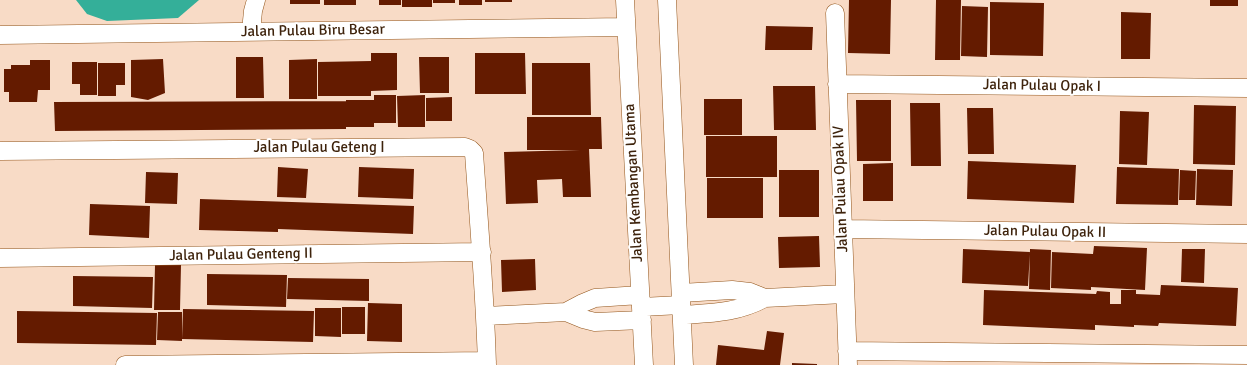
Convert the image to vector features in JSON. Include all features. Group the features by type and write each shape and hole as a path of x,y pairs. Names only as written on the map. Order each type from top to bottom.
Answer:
{"street":[{"path":"251,31 253,11 256,0"},
{"name":"Jalan Kembangan Utama","path":"625,0 644,365"},
{"path":"667,0 684,365"},
{"name":"Jalan Pulau Opak IV","path":"835,13 847,358"},
{"name":"Jalan Pulau Biru Besar","path":"0,35 626,27"},
{"name":"Jalan Pulau Opak I","path":"837,84 1247,88"},
{"name":"Jalan Pulau Geteng I","path":"0,151 465,147 470,149 474,153 482,252 487,363"},
{"name":"Jalan Pulau Opak II","path":"843,230 1247,234"},
{"name":"Jalan Pulau Genteng II","path":"0,258 482,252"},
{"path":"566,312 595,322 641,308 681,304 735,310 751,306 765,298 844,294"},
{"path":"486,316 566,312 595,298 641,308"},
{"path":"847,358 1072,359 1247,355"},
{"path":"125,365 487,363"}],"water":[{"path":"76,0 199,0 178,18 107,21 87,14"}],"building":[{"path":"290,0 320,0 320,4 290,4"},
{"path":"324,0 356,0 356,5 324,5"},
{"path":"379,0 401,0 401,5 379,5"},
{"path":"402,0 432,0 432,7 402,7"},
{"path":"433,0 455,0 455,3 433,3"},
{"path":"459,0 482,0 482,5 459,5"},
{"path":"485,0 512,0 512,2 485,2"},
{"path":"849,0 891,0 890,54 848,53"},
{"path":"936,0 961,0 960,60 935,60"},
{"path":"1210,0 1238,0 1238,6 1210,6"},
{"path":"990,2 1044,3 1043,56 990,55"},
{"path":"962,6 988,7 987,57 961,56"},
{"path":"1121,12 1151,13 1150,59 1121,59"},
{"path":"766,26 813,27 812,50 765,50"},
{"path":"371,53 397,53 397,90 371,91 371,96 318,96 318,62 371,61"},
{"path":"475,53 525,53 526,94 475,94"},
{"path":"236,57 263,57 264,98 236,98"},
{"path":"419,57 449,57 449,93 420,93"},
{"path":"163,59 165,93 148,100 131,97 131,60"},
{"path":"317,59 317,99 289,99 289,60"},
{"path":"30,60 50,60 50,90 38,90 37,102 9,102 9,92 4,92 4,69 11,69 11,65 30,65"},
{"path":"72,62 97,62 97,95 80,95 80,84 72,84"},
{"path":"98,63 125,63 125,85 116,85 116,96 98,96"},
{"path":"532,63 590,63 591,115 532,115"},
{"path":"773,86 815,86 816,130 774,130"},
{"path":"374,95 396,95 396,123 374,123 374,127 346,127 346,100 374,100"},
{"path":"425,95 425,127 398,127 397,96"},
{"path":"452,97 452,121 426,121 426,98"},
{"path":"704,99 742,99 742,135 704,135"},
{"path":"856,100 891,100 891,161 857,161"},
{"path":"346,101 346,129 55,131 54,102"},
{"path":"910,103 940,103 941,166 911,166"},
{"path":"1194,105 1236,106 1235,165 1193,164"},
{"path":"967,108 993,108 994,154 968,154"},
{"path":"1120,111 1149,112 1147,165 1119,164"},
{"path":"527,117 601,117 602,149 589,149 591,197 563,197 562,179 537,180 538,203 506,204 504,152 580,150 527,150"},
{"path":"706,136 777,136 777,177 706,177"},
{"path":"968,161 1076,165 1074,203 967,199"},
{"path":"893,163 893,201 863,201 863,164"},
{"path":"278,167 308,169 306,198 277,197"},
{"path":"359,167 414,169 413,199 358,197"},
{"path":"1117,167 1179,169 1178,205 1116,204"},
{"path":"1197,169 1233,170 1232,206 1196,205"},
{"path":"779,170 819,170 819,217 779,217"},
{"path":"1180,170 1196,171 1195,200 1179,200"},
{"path":"146,172 178,173 177,204 145,203"},
{"path":"707,178 763,178 763,218 707,218"},
{"path":"200,199 414,206 413,234 278,229 278,232 199,230"},
{"path":"90,204 150,206 149,238 89,235"},
{"path":"819,236 820,267 779,268 778,237"},
{"path":"1094,246 1147,248 1145,290 1091,287 1091,290 1051,288 1052,252 1093,254"},
{"path":"963,249 1030,252 1028,286 962,283"},
{"path":"1030,249 1051,250 1050,290 1029,289"},
{"path":"1182,249 1205,249 1204,283 1181,282"},
{"path":"535,259 536,290 502,292 501,260"},
{"path":"155,265 181,265 180,310 154,310"},
{"path":"207,274 287,275 286,307 207,305"},
{"path":"73,276 153,277 152,308 73,306"},
{"path":"288,278 369,279 369,301 287,299"},
{"path":"1161,285 1238,288 1236,326 1159,323 1158,326 1134,325 1134,327 1095,325 1095,330 983,325 984,290 1096,294 1097,291 1110,292 1110,304 1121,304 1121,290 1136,290 1136,294 1160,295"},
{"path":"368,303 402,304 402,342 367,341"},
{"path":"342,307 365,307 365,334 342,334"},
{"path":"315,308 341,308 341,337 315,336"},
{"path":"183,309 314,311 313,342 182,339"},
{"path":"17,311 157,313 156,345 17,343"},
{"path":"158,312 182,312 182,341 157,340"},
{"path":"767,331 784,333 780,365 716,365 718,345 764,350"},
{"path":"792,363 817,364 817,365 792,365"}]}
